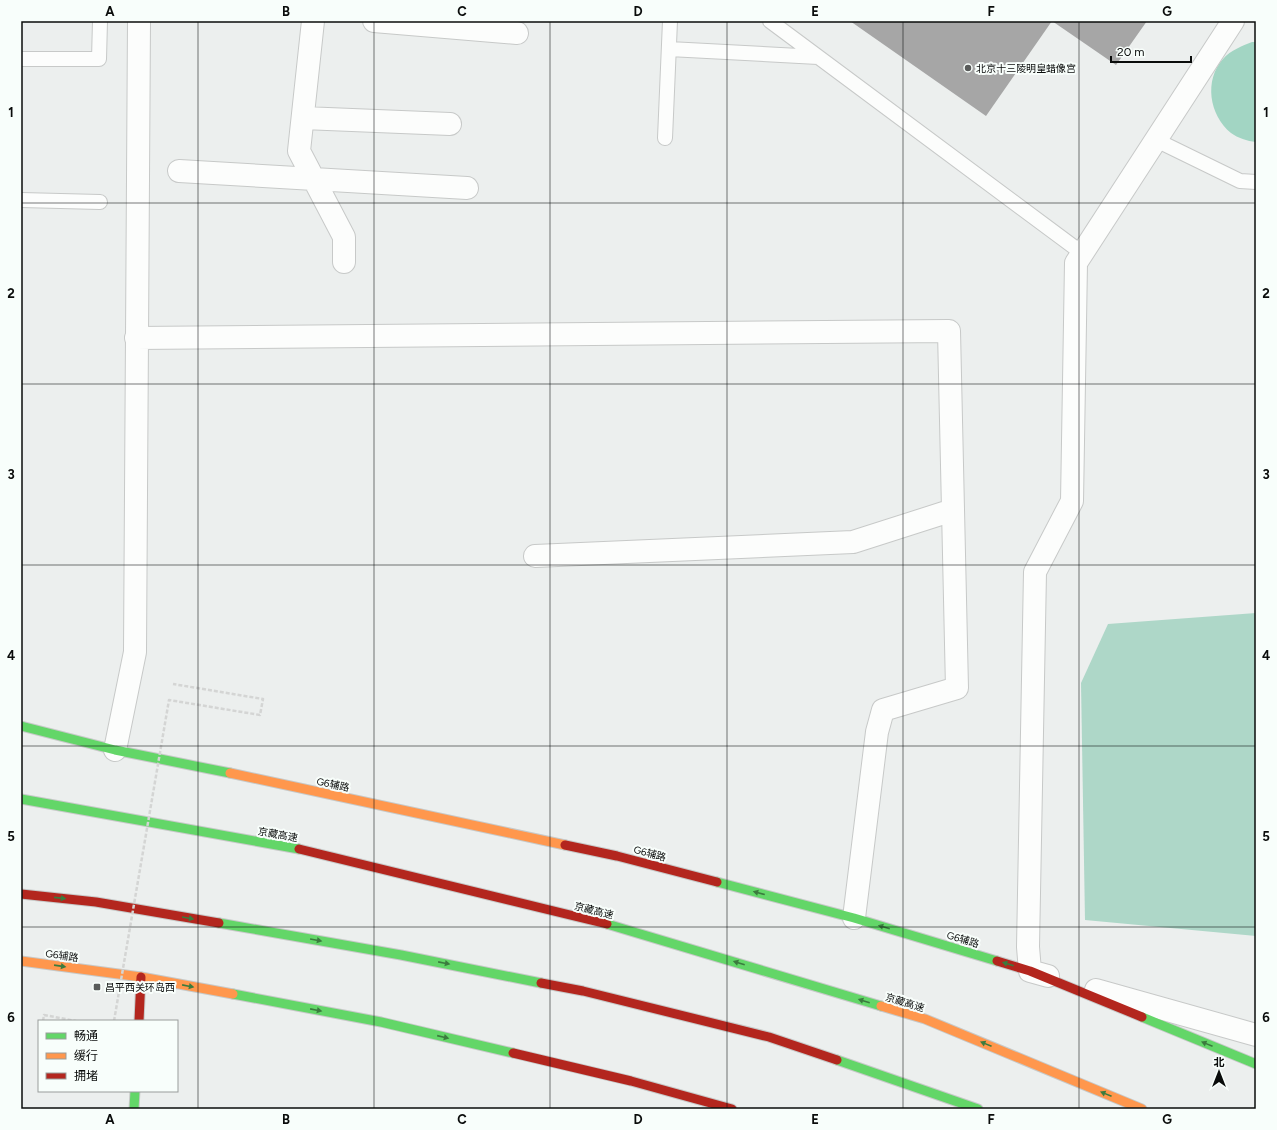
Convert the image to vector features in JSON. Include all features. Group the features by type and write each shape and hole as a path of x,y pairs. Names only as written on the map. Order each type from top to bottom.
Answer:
{"main road":[{"name":"G6辅路","path":"21,726 115,750 617,856 854,918 1030,972 1256,1064"},
{"name":"京藏高速","path":"21,799 312,851 627,929 925,1019 1142,1109"},
{"path":"21,894 96,902 370,949 583,991 769,1037 978,1109"},
{"name":"G6辅路","path":"21,961 141,977 381,1022 631,1081 732,1109"},
{"path":"139,1020 141,977"},
{"path":"134,1109 135,1092"}],"street":[{"path":"115,750 135,652 139,21"},
{"path":"313,21 299,151 344,237 344,262"},
{"path":"374,21 517,32"},
{"path":"1233,21 1076,263 1072,501 1035,572 1028,947 1030,972 1256,1035"},
{"path":"303,118 450,124"},
{"path":"179,171 468,188"},
{"path":"136,338 949,331 956,688 883,710 877,732 854,918"},
{"path":"535,556 853,542 953,510"}],"lane":[{"path":"21,59 99,59 100,21"},
{"path":"665,138 670,21"},
{"path":"770,21 1082,253"},
{"path":"669,48 818,57"},
{"path":"1156,140 1240,181 1256,182"},
{"path":"21,200 100,202"}],"path":[{"path":"114,1020 169,700 260,715 263,699 174,684"},
{"path":"43,1020 44,1015 71,1020"}],"shaded area":[{"path":"1252,42 1256,42 1256,142 1246,140 1231,133 1224,126 1214,107 1211,87 1217,67 1223,59 1233,51"},
{"path":"1256,613 1256,936 1085,920 1081,683 1108,624"}],"building":[{"name":"北京十三陵明皇蜡像宫","path":"850,21 1052,21 986,116"},
{"name":"北京十三陵明皇蜡像宫","path":"1052,21 1147,21 1116,65"}],"traffic: fast":[{"path":"21,726 115,750 230,773"},
{"path":"21,799 299,849"},
{"path":"717,882 854,918 997,961"},
{"path":"219,923 401,955 541,983"},
{"path":"607,924 881,1006"},
{"path":"233,994 381,1022 513,1053"},
{"path":"1142,1017 1256,1064"},
{"path":"837,1060 978,1109"},
{"path":"134,1109 135,1092"}],"traffic: slow":[{"path":"230,773 565,845"},
{"path":"21,961 141,977 233,994"},
{"path":"881,1006 925,1019 1142,1109"}],"traffic: jam":[{"path":"565,845 617,856 717,882"},
{"path":"299,849 607,924"},
{"path":"21,894 96,902 219,923"},
{"path":"997,961 1030,971 1142,1017"},
{"path":"139,1020 141,977"},
{"path":"541,983 583,991 769,1037 837,1060"},
{"path":"513,1053 631,1081 732,1109"}],"place":[{"name":"北京十三陵明皇蜡像宫","path":"968,68"},
{"name":"昌平西关环岛西","path":"97,987"}]}
